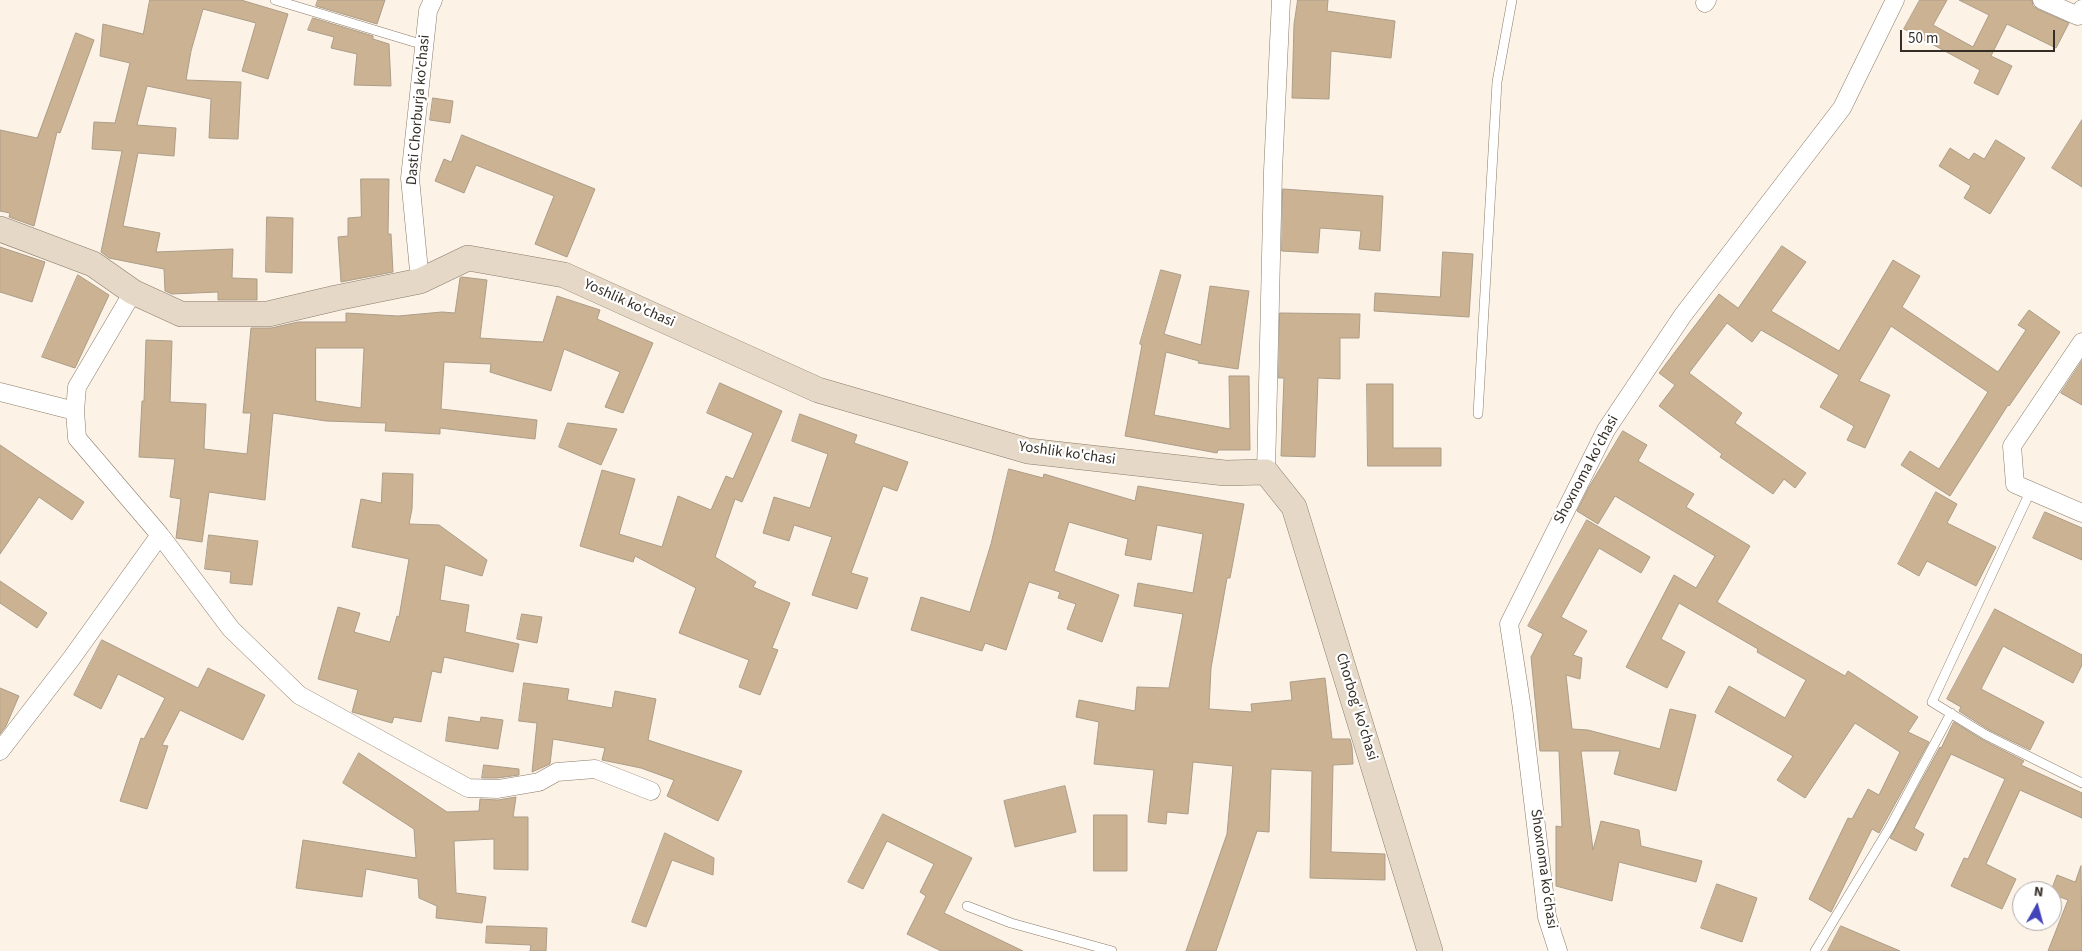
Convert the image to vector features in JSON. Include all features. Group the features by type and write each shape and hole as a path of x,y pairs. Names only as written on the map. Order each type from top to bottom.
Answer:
{"street":[{"name":"Dasti Chorburja ko'chasi","path":"420,281 410,178 428,11 433,0"},
{"path":"1266,472 1273,171 1281,0"},
{"name":"Shoxnoma ko'chasi","path":"1558,951 1548,917 1522,709 1509,624 1606,430 1683,315 1842,108 1895,0"},
{"path":"2042,0 2078,16 2082,9"},
{"name":"Yoshlik ko'chasi","path":"0,229 93,264 133,292 181,314 268,314 420,281 468,258 564,275 818,390 1028,451 1225,473 1266,472"},
{"path":"133,292 77,388 75,411 77,438 160,535 231,629 299,695 468,788 498,789 539,782 557,772 595,769 651,791"},
{"path":"2082,342 2012,446 2015,484 2082,513"},
{"path":"0,392 75,411"},
{"name":"Chorbog' ko'chasi","path":"1266,472 1294,507 1430,951"},
{"path":"0,751 71,659 160,535"}],"lane":[{"path":"275,0 424,44"},
{"path":"1478,414 1497,82 1512,0"},
{"path":"2031,490 1932,702 1986,735 2082,784"},
{"path":"1815,951 1890,827 1951,713"},
{"path":"967,906 1010,923 1112,951"}],"building":[{"path":"150,0 241,0 288,14 268,79 242,71 256,23 203,9 191,51 186,80 241,82 238,139 209,138 211,99 147,86 137,125 176,128 174,156 138,153 123,226 160,233 156,252 233,249 232,278 257,279 257,300 218,300 218,292 172,294 165,291 164,269 109,258 101,252 122,151 92,149 94,122 115,123 130,63 100,56 103,24 143,34"},
{"path":"318,0 385,0 377,24 316,6"},
{"path":"1298,0 1328,0 1327,11 1395,21 1391,58 1331,51 1329,99 1292,98 1294,25"},
{"path":"1920,0 1947,0 1933,25 1973,47 1989,15 1959,0 2032,0 2033,6 2037,9 2069,23 2056,48 2007,24 1991,56 2012,66 1998,95 1974,83 1980,70 1904,29"},
{"path":"313,18 373,36 373,39 389,44 391,86 354,85 357,54 331,48 334,37 308,30"},
{"path":"76,33 94,40 60,133 57,132 34,226 9,217 10,213 0,211 0,130 37,138"},
{"path":"433,98 453,101 450,123 430,120"},
{"path":"2082,120 2082,187 2052,168"},
{"path":"462,135 595,189 567,257 535,244 554,196 476,165 464,193 435,181 444,159 451,162"},
{"path":"1996,140 2025,158 1990,214 1964,198 1971,186 1939,166 1950,148 1969,160 1974,153 1984,159"},
{"path":"361,179 389,179 388,234 391,234 393,272 341,282 338,237 348,236 348,218 361,217"},
{"path":"1283,189 1383,196 1380,251 1359,249 1361,231 1320,228 1318,253 1282,251"},
{"path":"267,217 293,218 292,273 266,272"},
{"path":"1782,246 1806,262 1771,311 1839,351 1893,260 1920,276 1902,307 1998,372 2026,330 2018,325 2029,310 2060,332 2008,405 1950,496 1901,465 1910,451 1939,469 1988,392 1891,326 1859,381 1890,395 1865,448 1847,440 1854,426 1820,407 1839,375 1761,330 1752,342 1727,323 1689,373 1742,413 1735,423 1806,473 1795,488 1784,479 1773,494 1720,457 1722,454 1659,406 1675,385 1659,373 1719,294 1738,308"},
{"path":"0,247 45,262 32,302 0,292"},
{"path":"1443,252 1473,254 1469,317 1374,311 1375,293 1440,297"},
{"path":"1161,270 1181,275 1164,334 1201,345 1210,286 1249,291 1238,369 1198,363 1199,361 1166,352 1154,415 1230,429 1229,376 1249,376 1250,450 1218,450 1217,453 1125,436 1142,345 1140,344"},
{"path":"78,275 109,295 75,368 42,357"},
{"path":"460,278 487,280 480,338 543,342 557,296 600,310 597,319 653,343 623,413 605,407 620,372 564,349 551,391 490,372 491,364 444,362 441,409 537,420 535,439 440,428 440,434 385,431 386,423 326,421 273,413 265,500 209,492 202,542 176,538 181,499 170,497 175,459 139,457 142,401 144,401 146,340 172,341 170,402 206,404 204,449 247,454 251,413 243,413 251,328 271,328 298,322 346,322 346,313 398,316 442,312 455,313","holes":["316,348 364,348 361,408 316,401"]},
{"path":"1280,313 1360,314 1359,338 1340,338 1340,379 1318,378 1315,457 1281,456 1284,378 1279,378"},
{"path":"2082,361 2082,405 2061,393"},
{"path":"720,383 782,411 742,502 735,499 715,557 756,582 753,587 790,603 772,648 778,650 760,695 739,687 749,660 679,633 696,588 635,556 633,562 580,546 602,470 635,479 619,534 662,547 678,496 711,510 726,476 733,479 753,433 707,413"},
{"path":"1367,384 1393,384 1393,448 1441,448 1441,466 1368,466"},
{"path":"800,414 857,435 854,443 908,462 897,491 883,486 851,573 868,578 857,609 812,595 832,537 794,525 789,541 763,533 774,497 810,508 828,454 792,441"},
{"path":"568,423 617,429 601,465 559,447"},
{"path":"1623,431 1647,445 1638,461 1694,494 1686,507 1750,546 1717,602 1845,676 1848,671 1918,717 1908,732 1929,742 1879,833 1872,829 1831,912 1809,899 1848,818 1852,819 1868,789 1879,795 1900,752 1855,723 1805,798 1777,780 1793,756 1715,712 1729,686 1785,718 1806,680 1757,652 1758,649 1679,603 1661,639 1685,652 1667,688 1626,667 1674,575 1696,588 1715,556 1615,496 1598,524 1577,511 1589,487"},
{"path":"0,445 84,502 72,520 39,497 0,554"},
{"path":"1009,469 1043,478 1044,474 1135,501 1138,486 1244,504 1230,578 1227,578 1211,668 1209,709 1252,712 1251,704 1292,700 1290,682 1325,678 1332,739 1350,739 1353,764 1333,765 1331,852 1385,854 1385,880 1310,878 1312,771 1271,769 1269,832 1257,831 1216,951 1186,951 1227,834 1233,766 1193,762 1188,814 1167,812 1166,824 1148,822 1154,770 1094,764 1099,722 1076,717 1079,700 1135,711 1137,687 1169,688 1183,614 1134,606 1138,583 1193,593 1203,534 1157,525 1151,560 1125,555 1128,539 1069,522 1054,571 1119,595 1102,642 1067,629 1076,604 1058,598 1060,592 1029,582 1006,650 985,643 982,651 911,630 921,597 970,612 991,544"},
{"path":"383,473 413,474 412,509 409,524 439,525 487,560 482,576 445,565 440,600 469,605 465,632 519,644 513,672 444,657 441,673 432,671 421,722 394,717 392,723 352,712 358,690 318,679 338,607 360,613 354,632 390,642 397,616 399,617 409,559 352,547 361,499 381,503"},
{"path":"1936,492 1957,504 1947,523 1996,547 1976,586 1927,561 1919,576 1898,564"},
{"path":"2045,512 2082,528 2082,560 2033,538"},
{"path":"1587,520 1650,557 1641,573 1599,548 1561,617 1587,631 1573,655 1582,658 1580,679 1566,675 1572,729 1588,730 1660,749 1670,709 1696,715 1676,791 1614,774 1620,751 1581,751 1593,850 1601,821 1639,830 1641,846 1702,861 1696,882 1619,862 1612,901 1556,886 1556,826 1562,827 1559,751 1540,751 1531,657 1543,634 1528,626"},
{"path":"209,535 258,541 252,585 230,583 231,572 205,569"},
{"path":"0,581 47,613 37,628 0,603"},
{"path":"1995,609 2082,655 2082,665 2073,683 2003,646 1981,689 2044,722 2030,750 1989,730 1959,711 1961,707 1947,699"},
{"path":"522,614 542,617 537,643 517,639"},
{"path":"102,640 198,688 208,668 265,695 243,740 180,710 162,745 168,746 147,809 120,801 141,738 144,739 165,698 118,674 101,709 74,695"},
{"path":"524,683 569,689 567,700 612,708 615,691 656,699 648,740 742,771 718,821 667,796 674,780 641,768 602,760 605,748 553,739 550,764 532,772 537,723 519,721"},
{"path":"0,688 19,696 6,726 0,734"},
{"path":"449,717 480,722 481,717 503,720 498,749 446,741"},
{"path":"1954,722 1983,740 2024,761 2021,765 2082,793 2082,818 2020,790 1986,864 2016,879 2012,881 2012,888 2002,909 1951,886 1964,858 1968,859 2005,779 1951,754 1914,828 1924,834 1916,851 1890,838"},
{"path":"359,753 447,812 479,811 480,799 498,800 516,797 513,817 528,817 528,870 494,869 494,839 454,841 456,893 486,897 482,923 436,918 437,906 419,898 418,879 366,869 362,897 296,888 303,840 416,858 414,829 343,783"},
{"path":"484,765 519,769 519,775 482,778"},
{"path":"1065,786 1076,832 1015,847 1004,801"},
{"path":"883,814 972,858 944,913 1023,951 941,951 907,934 926,896 920,892 934,864 887,841 863,889 848,882"},
{"path":"1094,815 1127,815 1127,871 1094,871"},
{"path":"665,833 714,858 713,875 672,860 646,927 632,922"},
{"path":"2081,866 2082,951 2048,951 2056,931 2062,931 2062,915 2068,900 2062,898 2062,881 2055,881 2057,875 2075,882"},
{"path":"1717,884 1757,898 1742,942 1701,928"},
{"path":"487,926 547,928 546,951 530,951 531,945 486,943"},
{"path":"1841,926 1900,951 1828,951"}]}
